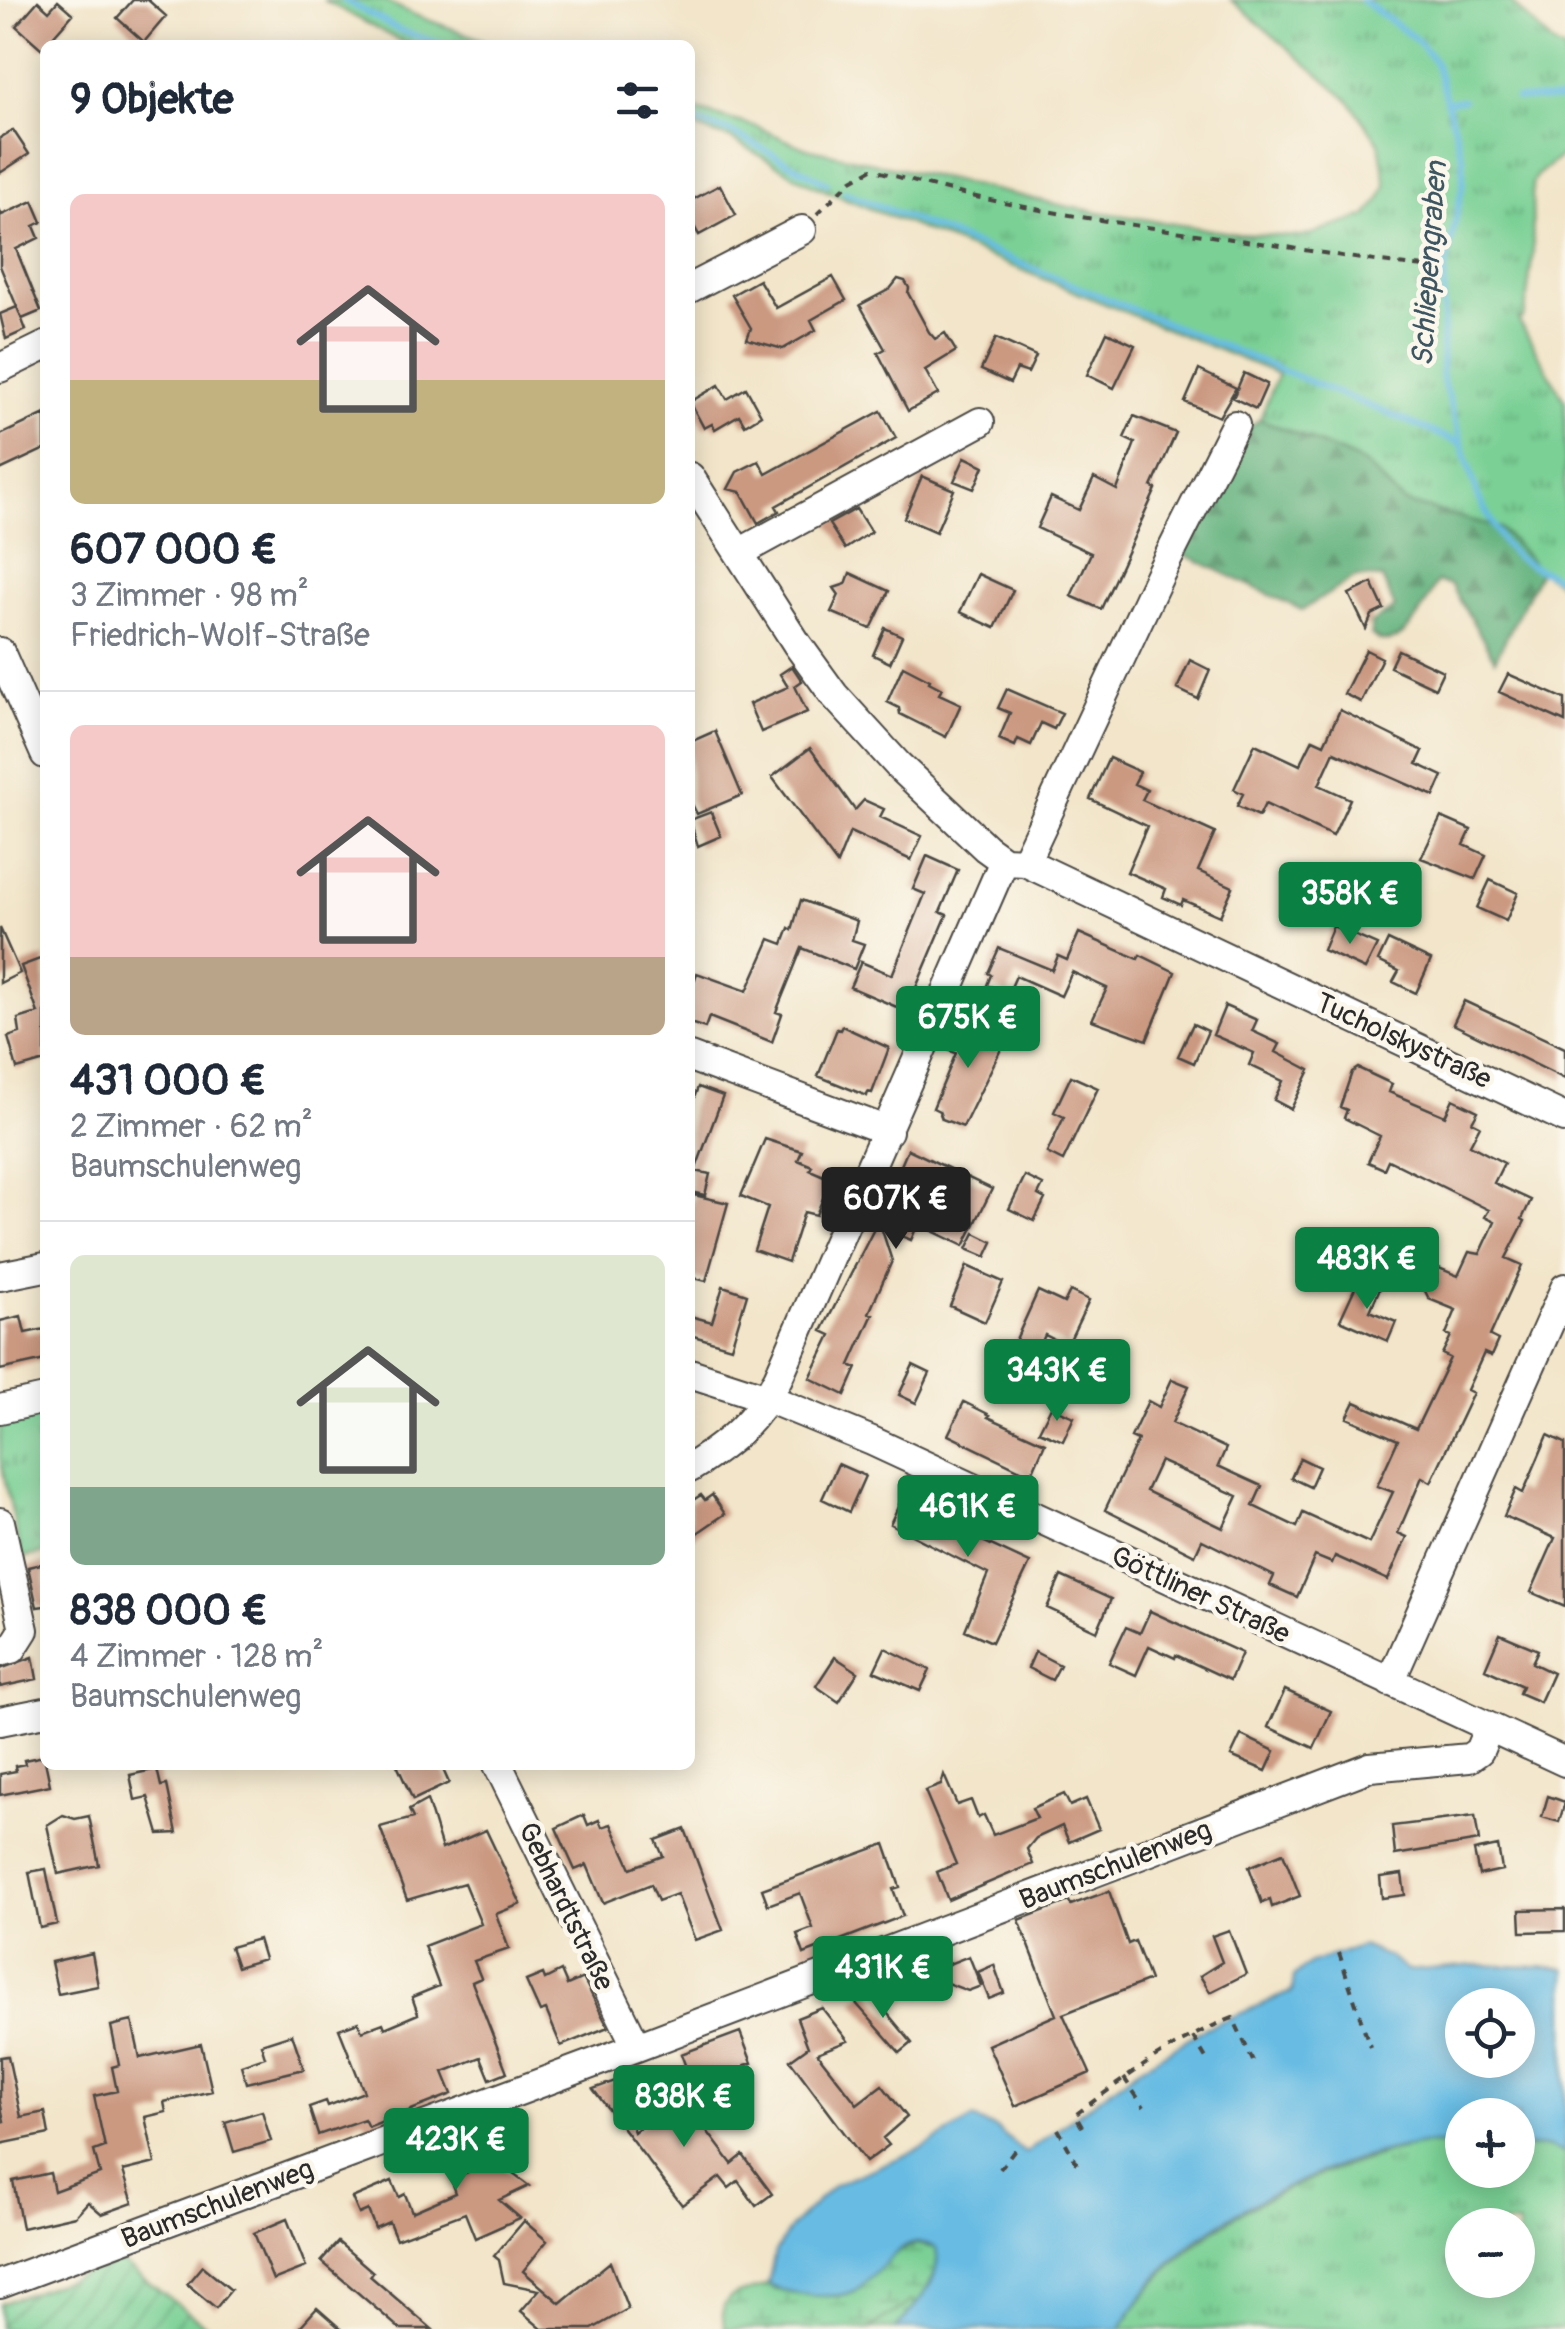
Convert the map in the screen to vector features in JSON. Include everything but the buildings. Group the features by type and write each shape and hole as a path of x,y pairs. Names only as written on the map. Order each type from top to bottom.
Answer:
{"street":[{"path":"695,285 802,230"},
{"path":"0,368 40,348"},
{"path":"739,554 980,422"},
{"path":"695,1465 730,1443 768,1398 1015,862 1235,425"},
{"name":"Tucholskystraße","path":"695,485 797,644 852,716 898,766 1015,862 1565,1118"},
{"path":"0,652 40,743"},
{"path":"695,1059 888,1131"},
{"path":"0,1276 40,1268"},
{"path":"1390,1682 1565,1288"},
{"name":"Göttliner Straße","path":"695,1375 768,1398 928,1466 1565,1762"},
{"path":"0,1409 40,1400"},
{"path":"0,1522 24,1630 12,1649 0,1652"},
{"path":"0,1721 40,1713"},
{"name":"Baumschulenweg","path":"0,2284 637,2048 1370,1768 1468,1758 1479,1751 1489,1727"},
{"name":"Gebhardtstraße","path":"500,1770 637,2048"}],"path":[{"path":"802,230 852,180 872,169 1062,215 1315,250 1372,263 1426,267"},
{"path":"1339,1953 1370,2047"},
{"path":"1082,2126 1075,2115 1138,2069 1205,2028 1233,2018 1253,2061"},
{"path":"1191,2034 1209,2063"},
{"path":"1123,2078 1144,2107"},
{"path":"1058,2129 1079,2167"},
{"path":"1000,2169 1017,2146"}],"green space":[{"path":"323,0 383,0 483,40 399,40"},
{"path":"1231,0 1509,0 1555,46 1565,51 1565,153 1536,176 1532,184 1533,252 1525,312 1518,319 1565,401 1565,587 1540,571 1500,528 1403,502 1354,458 1260,419 1278,374 812,185 729,138 695,128 695,109 757,127 802,147 1074,208 1237,234 1302,237 1367,216 1386,186 1379,143 1348,99"},
{"path":"1260,419 1354,458 1403,502 1500,528 1540,571 1495,660 1451,585 1437,582 1411,625 1392,640 1382,641 1371,635 1371,623 1395,608 1382,578 1356,577 1302,610 1181,553 1245,431"},
{"path":"40,1413 40,1554 22,1558 0,1458 0,1422"},
{"path":"1419,2144 1445,2145 1445,2188 1535,2188 1535,2147 1565,2153 1565,2329 1120,2329 1179,2258 1213,2230 1250,2207 1331,2171"},
{"path":"916,2244 936,2248 936,2271 929,2284 917,2305 912,2301 869,2329 725,2329 724,2306 733,2296 768,2284 773,2289 797,2294 851,2292 894,2254"},
{"path":"119,2261 211,2329 0,2329 0,2304"},
{"path":"912,2300 917,2305 896,2329 869,2329"}],"water":[{"path":"1362,1946 1389,1957 1407,1971 1477,1965 1565,1968 1565,2153 1535,2147 1535,2098 1445,2098 1445,2145 1422,2144 1360,2159 1296,2183 1236,2213 1178,2256 1151,2285 1120,2329 896,2329 926,2292 936,2271 936,2248 923,2243 901,2249 852,2292 822,2296 768,2284 775,2252 791,2227 834,2185 923,2148 973,2119 997,2129 1025,2153 1138,2069 1205,2028 1292,1992 1294,1977 1310,1963"}],"waterway":[{"path":"344,0 399,30 429,40"},
{"name":"Schliepengraben","path":"1362,0 1417,40 1435,62 1463,158 1463,183 1445,272 1441,374 1478,496 1502,542 1517,558 1565,582"},
{"path":"1517,99 1565,100"},
{"path":"1446,101 1463,100"},
{"path":"695,122 729,131 827,183"},
{"path":"845,192 1460,443"}]}
